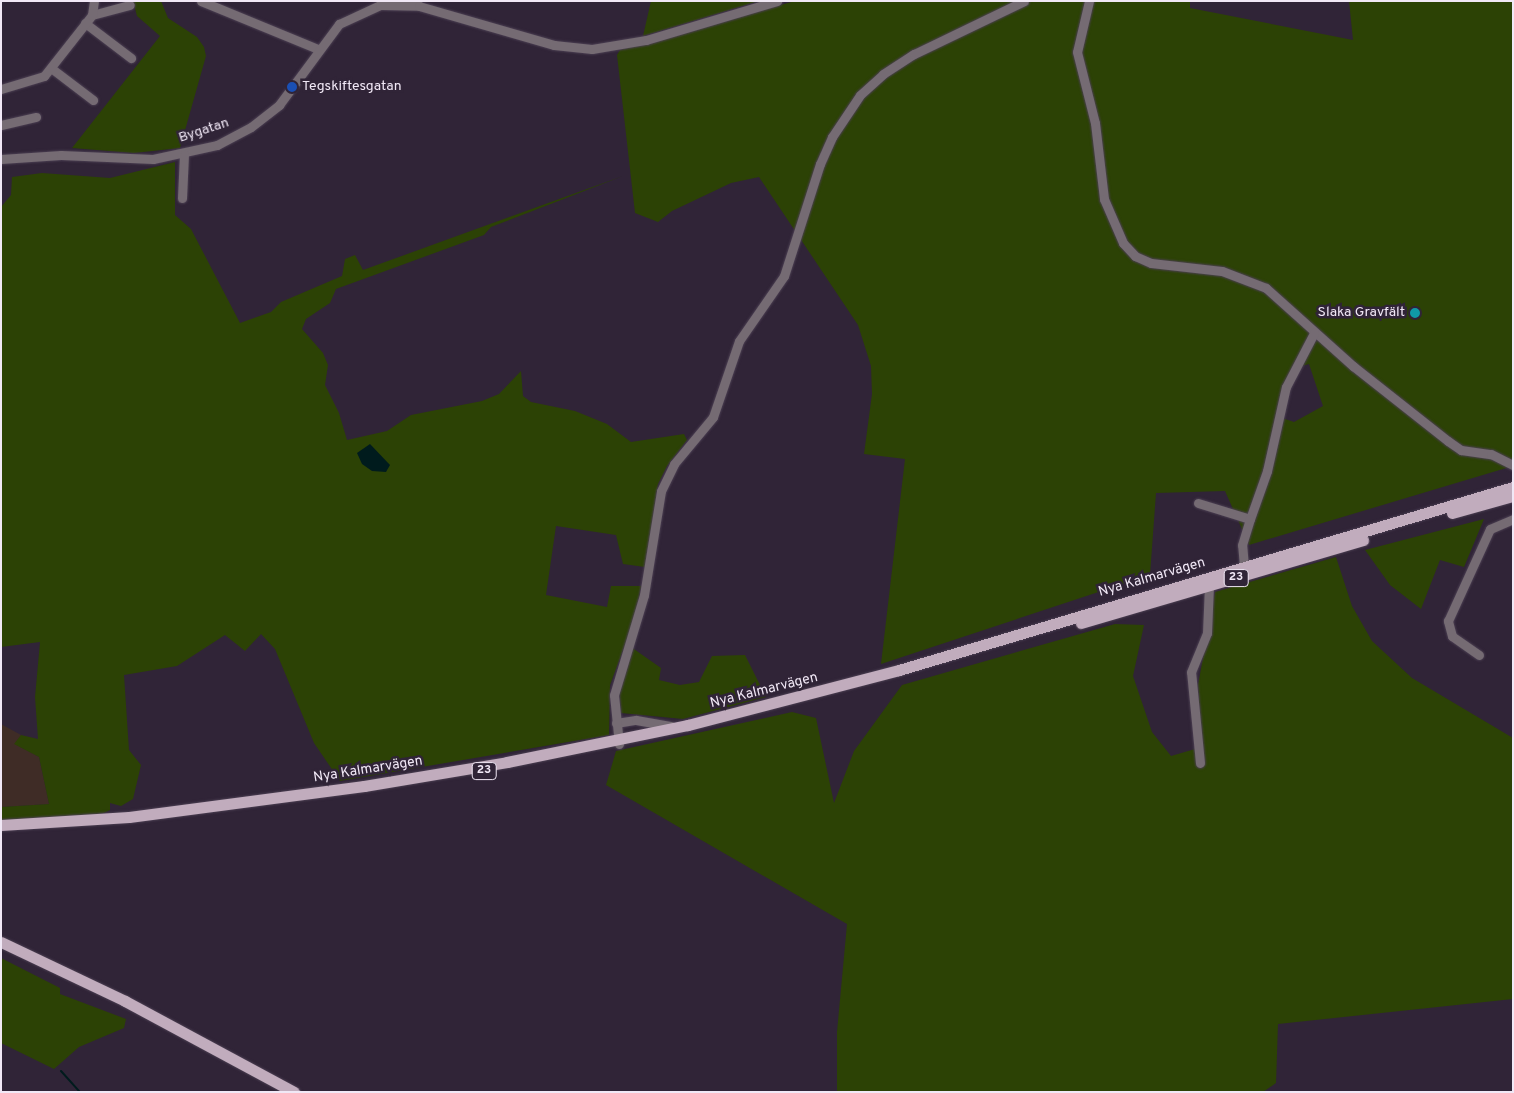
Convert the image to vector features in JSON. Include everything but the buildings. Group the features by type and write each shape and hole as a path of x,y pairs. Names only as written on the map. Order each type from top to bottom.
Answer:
{"main road":[{"name":"Nya Kalmarvägen","path":"1,825 129,817 232,805 477,768 618,742 899,670 1513,487"},
{"name":"Nya Kalmarvägen","path":"1,829 130,822 234,810 477,772 755,714 1209,586 1513,496"},
{"path":"1,942 125,1001 294,1092"},
{"path":"1,949 125,1008 280,1092"}],"street":[{"path":"1,89 39,80 51,68 92,14 94,1"},
{"path":"201,1 318,49"},
{"path":"360,1 363,11"},
{"name":"Bygatan","path":"2,158 55,155 141,159 184,154 226,141 266,117 339,24 363,11 390,4 410,4 547,43 592,49 646,40 777,1"},
{"path":"618,742 616,723 617,676 644,595 665,480 713,417 739,341 784,276 820,164 840,122 860,95 907,59 1024,1"},
{"path":"1089,1 1077,52 1095,123 1104,199 1123,243 1136,256 1151,263 1222,271 1266,288 1314,333 1461,450 1491,454 1513,465"},
{"path":"92,14 130,5"},
{"path":"85,23 131,58"},
{"path":"51,68 93,100"},
{"path":"1,125 36,117"},
{"path":"182,198 184,154"},
{"path":"1244,566 1242,545 1267,471 1286,387 1314,333"},
{"path":"1198,503 1250,519"},
{"path":"1479,655 1452,636 1448,621 1490,529 1513,519"},
{"path":"1200,763 1191,679 1207,633 1209,586"},
{"path":"616,723 688,725"}],"shaded area":[{"path":"370,444 390,465 386,472 372,471 362,464 357,453"},
{"path":"1,724 21,735 15,744 39,757 49,804 1,807"}],"green space":[{"path":"133,1 161,1 168,18 197,37 204,47 206,56 180,148 134,153 72,148 160,36 137,16"},
{"path":"651,1 759,1 643,36"},
{"path":"795,1 1190,1 1190,8 1353,40 1349,1 1513,1 1513,466 1249,545 1225,491 1156,493 1150,575 881,664 905,459 864,454 872,394 871,366 858,325 759,177 731,183 672,211 658,222 635,213 617,55 620,50","holes":["1309,364 1323,406 1294,422 1279,417 1295,368"]},
{"path":"175,162 175,215 191,229 240,323 271,312 281,302 342,276 345,259 355,255 363,270 623,176 491,227 484,235 336,289 330,303 306,319 302,329 323,353 328,365 325,385 339,413 347,440 387,431 411,415 482,401 499,394 521,371 523,396 531,402 575,411 607,424 631,442 684,434 687,440 667,466 658,484 645,567 623,564 616,535 556,526 546,595 607,607 611,586 641,586 635,618 610,685 609,735 340,781 314,743 275,649 261,634 245,651 225,635 177,666 124,675 129,750 141,765 133,799 121,806 110,803 110,810 98,816 1,821 1,807 49,804 39,757 14,744 21,735 38,739 35,697 40,642 1,647 1,207 11,195 12,177 42,173 110,178"},
{"path":"1484,519 1464,567 1440,560 1421,609 1390,585 1365,550"},
{"path":"1336,557 1352,606 1372,641 1412,678 1513,738 1513,999 1278,1024 1276,1083 1263,1092 837,1092 837,1032 847,924 606,785 616,751 792,712 816,718 834,803 854,751 902,685 1115,624 1144,625 1133,676 1152,732 1171,756 1202,747 1198,685 1215,592"},
{"path":"631,647 661,668 659,680 680,685 699,682 712,656 745,655 766,697 683,719 621,713 619,686"},
{"path":"1,958 60,988 60,994 126,1019 124,1028 79,1047 54,1069 1,1043"}],"waterway":[{"path":"61,1071 80,1092"}],"place":[{"name":"Tegskiftesgatan","path":"292,87"},
{"name":"Slaka Gravfält","path":"1415,313"}]}
